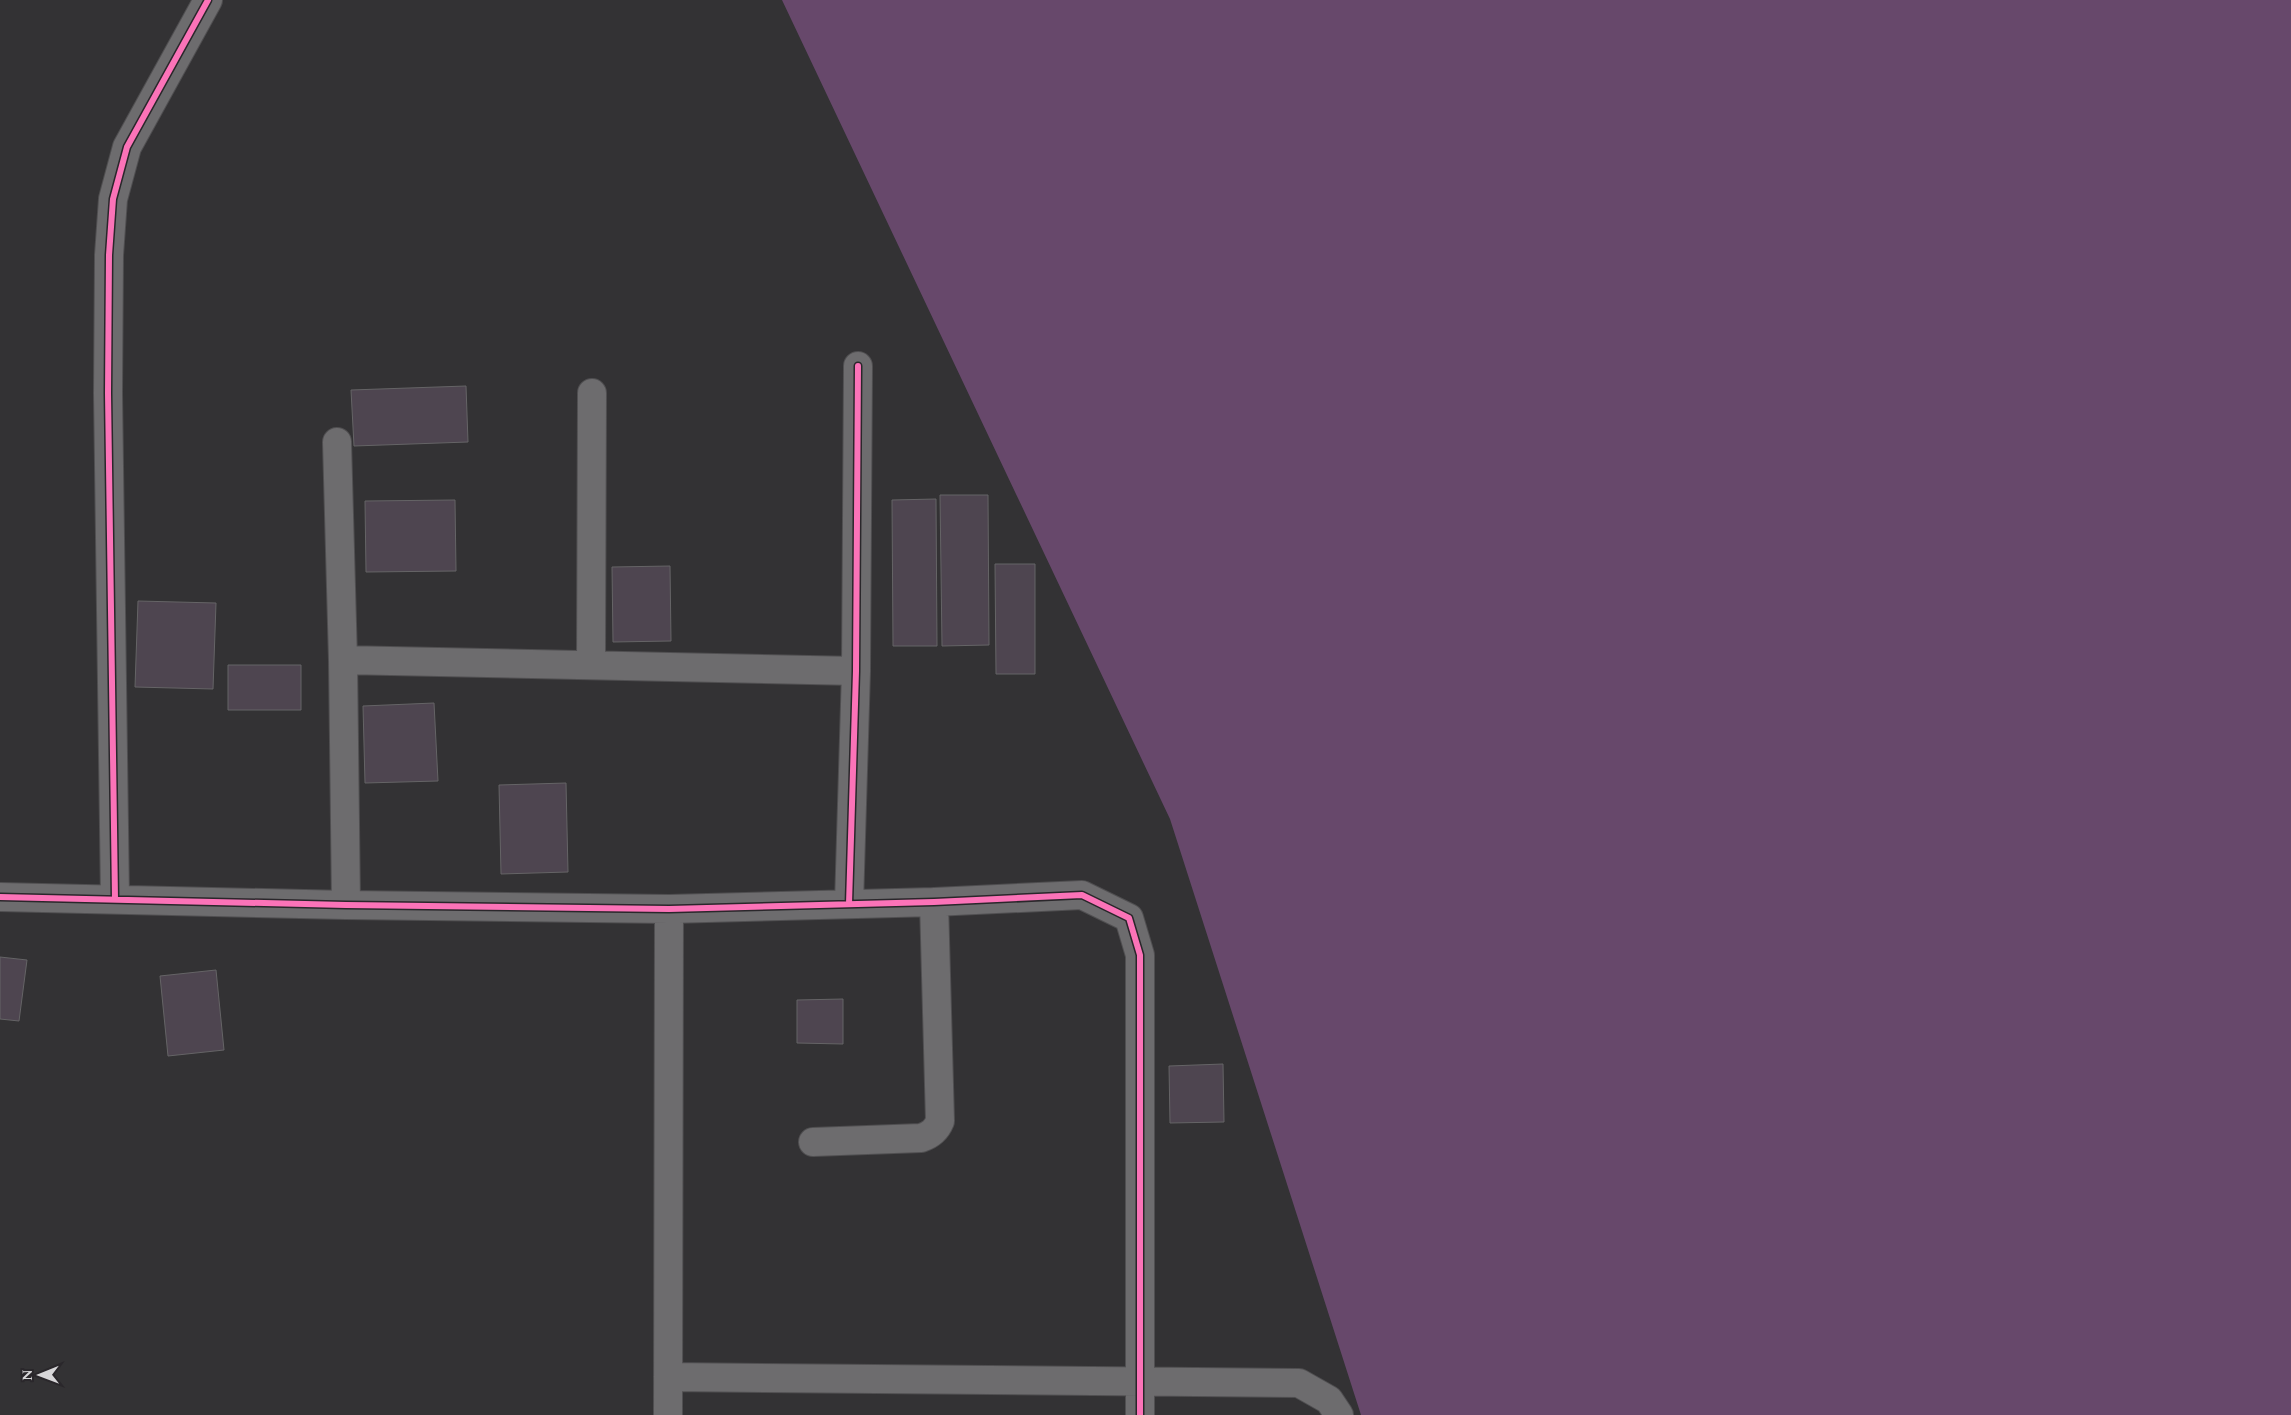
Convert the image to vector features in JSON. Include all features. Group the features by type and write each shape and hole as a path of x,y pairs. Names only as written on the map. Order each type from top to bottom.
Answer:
{"street":[{"path":"115,899 108,393 109,255 113,199 127,147 208,0"},
{"path":"849,904 856,671 858,366"},
{"path":"591,665 592,393"},
{"path":"337,442 343,660 346,905"},
{"path":"343,660 856,671"},
{"path":"0,880 41,899"},
{"path":"0,897 346,905 669,909 934,902 1082,895 1130,918 1140,955 1140,1415"},
{"path":"813,1142 921,1138 931,1135 938,1126 940,1121 934,902"},
{"path":"668,1415 669,909"},
{"path":"668,1377 1299,1383 1329,1400 1338,1415"}],"shaded area":[{"path":"782,0 2291,0 2291,1415 1361,1415 1170,819"}],"building":[{"path":"466,386 468,442 354,446 351,390"},
{"path":"940,495 988,495 989,645 942,646"},
{"path":"936,499 937,646 893,646 892,500"},
{"path":"455,500 456,571 366,572 365,501"},
{"path":"995,564 1035,564 1035,674 996,674"},
{"path":"670,566 671,641 613,642 612,567"},
{"path":"138,601 216,603 213,689 135,687"},
{"path":"228,665 301,665 301,710 228,710"},
{"path":"434,703 438,781 365,783 363,706"},
{"path":"566,783 568,872 501,874 499,785"},
{"path":"0,957 27,960 19,1021 0,1019"},
{"path":"216,970 224,1050 168,1056 160,976"},
{"path":"843,999 843,1044 797,1043 797,1000"},
{"path":"1223,1064 1224,1122 1170,1123 1169,1066"}],"cycle path":[{"path":"115,899 108,393 109,255 113,199 127,147 208,0"},
{"path":"849,904 856,671 858,366"},
{"path":"0,897 346,905 669,909 934,902 1082,895 1129,918 1140,955 1140,1415"}]}
